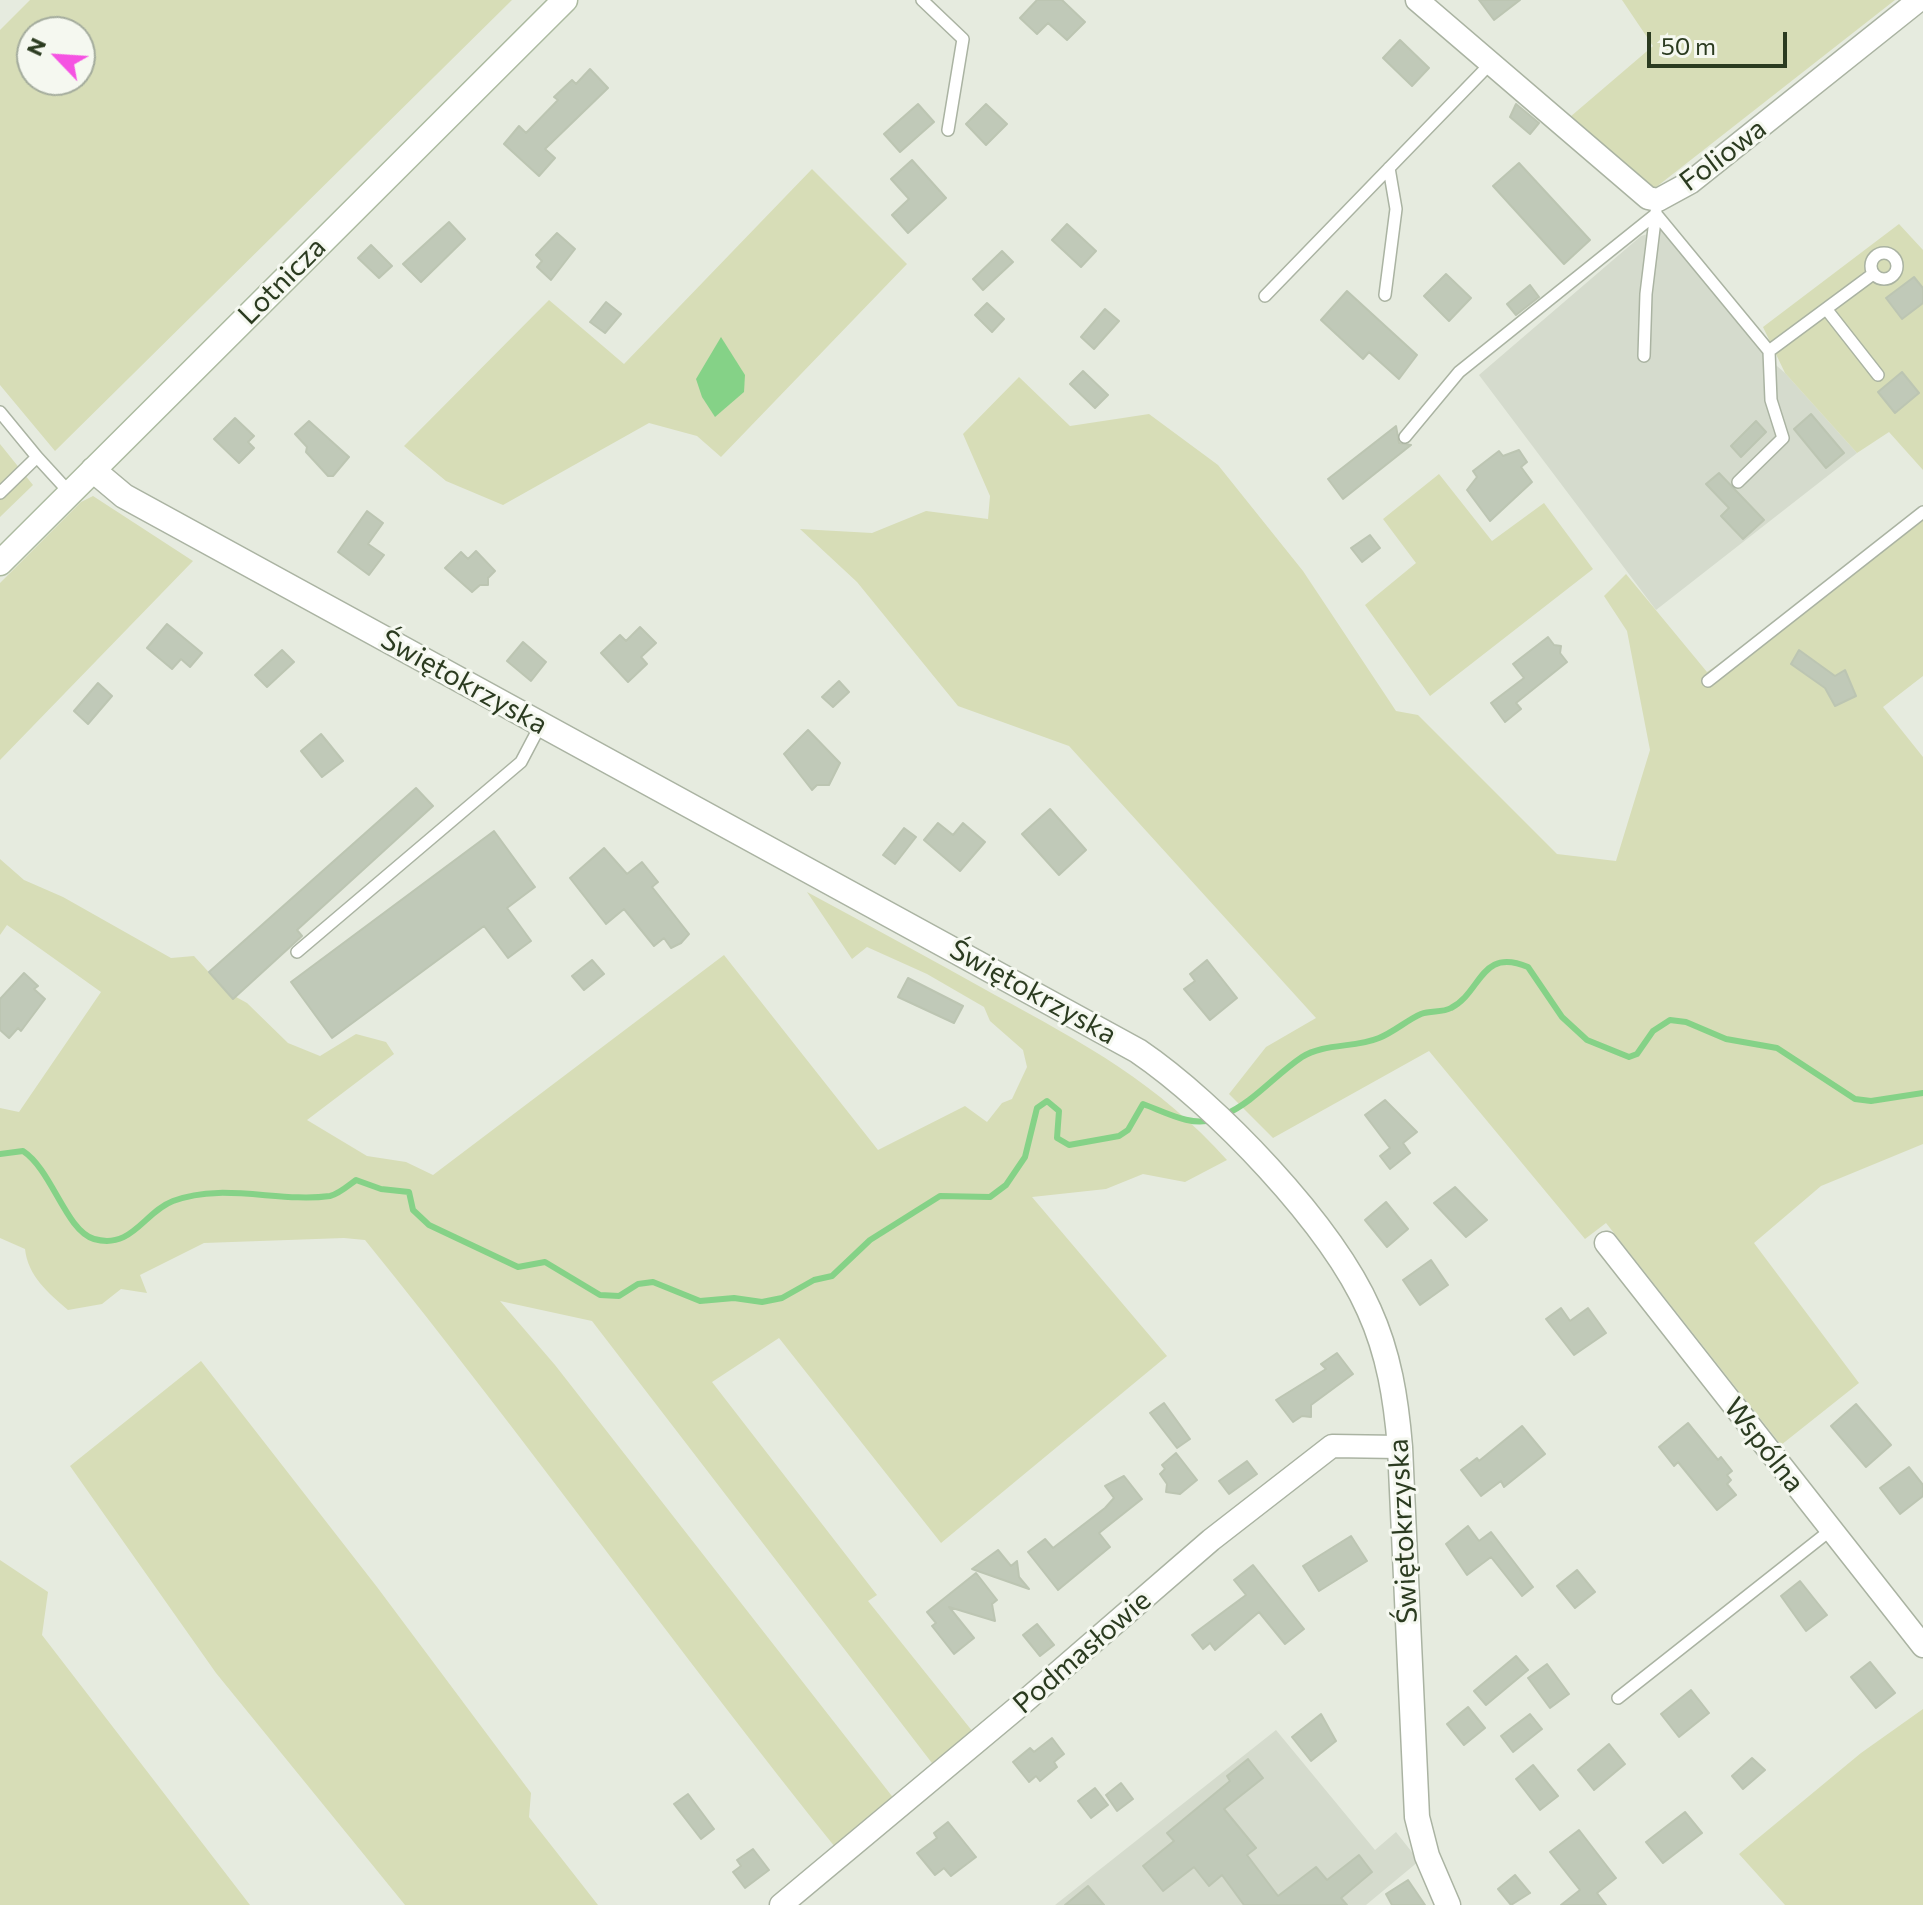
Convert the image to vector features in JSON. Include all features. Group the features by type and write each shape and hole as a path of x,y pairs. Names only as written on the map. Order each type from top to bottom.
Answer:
{"street":[{"name":"Lotnicza","path":"0,563 565,0"},
{"name":"Foliowa","path":"1417,0 1657,207 1919,0"},
{"name":"Świętokrzyska","path":"93,470 124,496 1138,1051 1179,1079 1233,1132 1293,1198 1356,1285 1385,1353 1396,1394 1400,1447 1417,1817 1427,1856 1448,1905"},
{"name":"Wspólna","path":"1606,1243 1923,1646"},
{"name":"Podmasłowie","path":"781,1905 1017,1708 1211,1540 1332,1446 1400,1447"}],"lane":[{"path":"922,0 963,39 948,130"},
{"path":"1265,296 1491,63"},
{"path":"1385,295 1396,209 1389,168"},
{"path":"1657,207 1769,351 1771,400 1783,438 1738,482"},
{"path":"1644,356 1645,308 1657,207"},
{"path":"1405,437 1459,372 1657,207"},
{"path":"1769,351 1873,274"},
{"path":"1827,310 1878,375"},
{"path":"0,412 70,493"},
{"path":"0,493 37,457"},
{"path":"1708,681 1923,512"},
{"path":"297,952 521,762 541,723"},
{"path":"1618,1698 1832,1529"}],"shaded area":[{"path":"30,0 512,0 55,451 0,385 0,30"},
{"path":"1622,0 1895,0 1655,188 1645,187 1570,117 1653,46"},
{"path":"812,169 907,264 721,457 697,436 649,423 503,505 446,481 404,446 549,300 624,364"},
{"path":"1899,224 1923,250 1923,470 1889,432 1857,453 1785,373 1763,327"},
{"path":"1661,230 1762,353 1785,373 1857,453 1656,610 1479,375 1641,236"},
{"path":"721,337 745,375 744,392 715,417 702,397 696,379"},
{"path":"1019,377 1070,426 1149,414 1218,465 1303,571 1396,711 1418,715 1557,854 1616,861 1650,750 1627,631 1604,596 1626,574 1707,672 1808,602 1923,512 1923,676 1883,707 1923,757 1923,1144 1821,1186 1754,1243 1859,1383 1781,1445 1606,1223 1585,1239 1429,1051 1273,1138 1229,1094 1266,1047 1316,1018 1069,746 958,706 857,582 800,529 872,533 926,511 988,519 990,496 963,434"},
{"path":"0,444 33,485 0,517"},
{"path":"1439,474 1492,541 1544,503 1593,569 1430,696 1365,605 1416,563 1383,519"},
{"path":"93,496 193,561 0,760 0,583 81,502"},
{"path":"0,859 24,880 63,897 171,958 194,956 227,992 247,1003 288,1043 320,1056 356,1034 386,1042 394,1054 307,1120 367,1156 406,1162 433,1175 724,955 878,1150 965,1106 987,1122 1002,1103 1012,1099 1027,1067 1023,1050 990,1021 984,1007 927,974 867,947 852,959 807,892 1090,1048 1174,1109 1227,1160 1185,1182 1143,1174 1106,1189 1032,1197 1167,1356 941,1543 779,1338 712,1382 877,1595 868,1601 977,1737 839,1852 365,1240 204,1243 140,1275 147,1293 121,1289 102,1304 68,1310 35,1276 25,1249 0,1238 0,1108 19,1112 101,992 7,925 0,935","holes":["500,1301 592,1321 935,1767 895,1800 555,1365"]},
{"path":"201,1361 377,1587 531,1793 529,1817 598,1905 405,1905 216,1673 70,1466"},
{"path":"0,1560 48,1592 42,1635 250,1905 0,1905"},
{"path":"1923,1709 1923,1905 1785,1905 1739,1854 1861,1753"},
{"path":"1276,1730 1375,1850 1396,1832 1419,1861 1366,1905 1055,1905"}],"building":[{"path":"1037,0 1062,0 1085,22 1067,40 1048,23 1037,34 1020,18"},
{"path":"1479,0 1520,0 1494,20"},
{"path":"1400,40 1429,68 1412,86 1383,58"},
{"path":"590,69 608,88 545,149 555,158 539,176 504,144 519,126 526,133 558,100 554,97 572,80 576,84"},
{"path":"918,104 934,122 900,152 884,134"},
{"path":"986,104 1007,124 986,145 966,124"},
{"path":"1516,104 1539,123 1530,134 1510,117"},
{"path":"912,160 946,198 908,233 892,215 909,199 891,179"},
{"path":"1519,163 1590,240 1564,264 1493,186"},
{"path":"449,222 465,239 421,282 403,264"},
{"path":"1067,224 1096,251 1081,267 1052,240"},
{"path":"557,233 575,249 551,280 537,267 542,261 536,255"},
{"path":"371,245 392,266 379,278 358,258"},
{"path":"1002,251 1013,262 983,290 973,279"},
{"path":"1446,274 1471,298 1449,321 1424,296"},
{"path":"1914,277 1923,288 1923,303 1902,319 1886,298"},
{"path":"1530,285 1539,297 1516,315 1507,304"},
{"path":"1347,291 1417,355 1399,379 1369,352 1363,359 1321,320"},
{"path":"606,302 621,314 605,333 590,322"},
{"path":"987,303 1004,319 992,332 975,315"},
{"path":"1105,309 1119,321 1094,349 1081,337"},
{"path":"1083,371 1108,395 1095,408 1070,384"},
{"path":"1902,372 1919,393 1895,413 1878,392"},
{"path":"1811,414 1844,453 1826,468 1794,429"},
{"path":"235,418 254,436 248,442 254,448 239,463 214,439"},
{"path":"309,421 349,457 333,476 328,476 306,452 307,447 295,434"},
{"path":"1756,421 1766,432 1741,457 1731,446"},
{"path":"1396,426 1399,443 1411,445 1343,499 1328,479"},
{"path":"1519,450 1527,462 1521,467 1532,482 1490,521 1467,490 1477,477 1473,471 1499,451 1503,456"},
{"path":"1719,473 1764,520 1743,539 1721,516 1729,508 1706,484"},
{"path":"367,511 383,523 368,544 384,555 369,575 338,552"},
{"path":"1370,535 1380,548 1362,562 1351,548"},
{"path":"476,551 495,571 488,578 488,585 480,585 472,592 445,568 461,552 468,559"},
{"path":"167,624 202,653 190,667 181,659 172,669 147,648"},
{"path":"640,627 656,643 641,657 647,664 628,682 601,653 620,635 626,641"},
{"path":"1548,637 1554,645 1561,646 1560,653 1567,662 1516,703 1521,709 1505,722 1491,703 1524,678 1513,664"},
{"path":"523,642 546,662 531,681 507,661"},
{"path":"282,650 294,662 267,687 255,675"},
{"path":"1799,650 1835,676 1845,670 1856,696 1835,706 1825,688 1791,664"},
{"path":"839,681 849,692 833,707 822,697"},
{"path":"98,683 112,696 88,724 74,711"},
{"path":"808,730 840,763 829,785 817,785 812,790 784,754"},
{"path":"321,734 343,761 322,777 301,751"},
{"path":"416,788 433,806 297,930 302,936 233,999 209,972"},
{"path":"1050,809 1086,850 1059,875 1022,834"},
{"path":"938,823 953,835 963,823 985,842 960,871 924,840"},
{"path":"904,828 916,837 895,864 883,855"},
{"path":"494,831 535,887 507,908 531,941 508,958 484,926 332,1038 291,982"},
{"path":"604,848 627,874 642,862 658,882 652,887 689,934 681,943 671,948 664,938 654,946 624,909 606,924 570,878"},
{"path":"592,960 604,974 584,990 572,976"},
{"path":"1207,960 1237,998 1210,1020 1184,989 1195,981 1190,974"},
{"path":"24,973 38,986 34,989 45,999 21,1031 18,1028 9,1038 0,1030 0,999"},
{"path":"908,978 963,1006 954,1023 898,997"},
{"path":"1385,1100 1417,1132 1403,1143 1410,1153 1390,1169 1380,1156 1390,1148 1365,1115"},
{"path":"1455,1187 1487,1220 1466,1237 1434,1203"},
{"path":"1386,1202 1408,1229 1387,1247 1365,1220"},
{"path":"1431,1260 1448,1285 1420,1305 1403,1280"},
{"path":"1561,1308 1570,1321 1588,1308 1606,1333 1574,1355 1546,1319"},
{"path":"1337,1353 1353,1374 1311,1405 1311,1417 1302,1416 1293,1422 1276,1400 1326,1369 1321,1364"},
{"path":"1164,1403 1190,1439 1177,1448 1150,1413"},
{"path":"1856,1404 1891,1445 1866,1467 1831,1426"},
{"path":"1688,1423 1718,1460 1721,1457 1732,1471 1727,1475 1731,1480 1727,1484 1736,1495 1717,1510 1678,1462 1674,1466 1659,1447"},
{"path":"1522,1426 1545,1454 1504,1487 1501,1481 1481,1496 1461,1470 1477,1458 1479,1461"},
{"path":"1176,1453 1197,1480 1180,1494 1166,1492 1167,1484 1160,1474 1165,1469 1162,1465"},
{"path":"1247,1461 1257,1474 1229,1494 1219,1481"},
{"path":"1909,1467 1923,1485 1923,1496 1900,1514 1880,1488"},
{"path":"1124,1476 1142,1499 1099,1533 1110,1547 1058,1590 1028,1552 1045,1539 1053,1548 1105,1508 1114,1498 1105,1486"},
{"path":"1468,1526 1479,1541 1491,1532 1533,1587 1522,1596 1491,1557 1467,1575 1446,1544"},
{"path":"1351,1536 1367,1561 1319,1591 1303,1566"},
{"path":"998,1550 1011,1566 1017,1561 1019,1577 1029,1589 972,1569"},
{"path":"1253,1565 1304,1629 1285,1644 1259,1612 1215,1650 1210,1643 1203,1649 1192,1635 1246,1595 1234,1580"},
{"path":"1577,1570 1595,1592 1575,1608 1557,1586"},
{"path":"976,1573 997,1600 992,1604 995,1621 949,1607 974,1638 954,1654 932,1626 936,1623 927,1612"},
{"path":"1800,1581 1827,1615 1806,1631 1781,1596"},
{"path":"1037,1624 1054,1645 1040,1656 1023,1635"},
{"path":"1516,1656 1528,1670 1486,1705 1474,1691"},
{"path":"1870,1662 1895,1693 1876,1708 1851,1677"},
{"path":"1547,1664 1569,1694 1550,1708 1528,1678"},
{"path":"1691,1690 1709,1713 1679,1737 1661,1714"},
{"path":"1468,1707 1485,1728 1464,1745 1447,1724"},
{"path":"1321,1714 1336,1741 1311,1761 1292,1737"},
{"path":"1530,1714 1542,1729 1513,1752 1501,1736"},
{"path":"1052,1738 1064,1754 1054,1762 1057,1767 1040,1781 1036,1776 1029,1782 1013,1762 1030,1748 1034,1752"},
{"path":"1609,1744 1625,1764 1594,1790 1578,1770"},
{"path":"1752,1758 1765,1770 1743,1789 1732,1776"},
{"path":"1248,1759 1263,1778 1224,1809 1256,1848 1247,1855 1278,1896 1316,1867 1327,1880 1359,1855 1372,1872 1341,1898 1347,1905 1244,1905 1222,1875 1209,1886 1194,1867 1163,1891 1143,1866 1174,1841 1167,1833 1230,1781 1227,1776"},
{"path":"1533,1765 1558,1796 1540,1810 1516,1779"},
{"path":"1121,1783 1133,1799 1117,1811 1106,1795"},
{"path":"1095,1788 1108,1805 1091,1818 1078,1801"},
{"path":"688,1794 714,1829 701,1839 674,1804"},
{"path":"1685,1812 1702,1833 1663,1863 1646,1842"},
{"path":"948,1822 976,1857 951,1876 944,1868 935,1875 917,1853 937,1838 934,1833"},
{"path":"1579,1830 1616,1878 1597,1893 1606,1905 1561,1905 1580,1890 1550,1852"},
{"path":"753,1849 769,1870 745,1888 733,1872 741,1866 737,1860"},
{"path":"1515,1875 1530,1893 1511,1905 1498,1889"},
{"path":"1408,1880 1425,1905 1392,1905 1386,1894"},
{"path":"1088,1886 1104,1905 1065,1905"}],"waterway":[{"path":"1224,1115 1245,1103 1302,1057 1330,1047 1370,1041 1421,1014 1451,1008 1491,967 1512,962 1528,967 1562,1017 1587,1040 1629,1057 1637,1054 1653,1031 1670,1020 1686,1022 1726,1039 1777,1048 1855,1099 1871,1101 1923,1093"},
{"path":"0,1154 23,1151 33,1160 75,1225 94,1239 107,1241 128,1235 163,1206 192,1196 211,1193 330,1196 356,1180 381,1189 409,1192 413,1210 429,1225 518,1267 545,1262 600,1295 619,1296 638,1284 653,1282 700,1301 734,1298 762,1302 782,1298 814,1280 832,1276 870,1240 940,1196 990,1197 1006,1185 1025,1157 1037,1108 1047,1101 1059,1111 1057,1138 1069,1145 1119,1136 1128,1130 1143,1104 1187,1120 1213,1119"}]}
